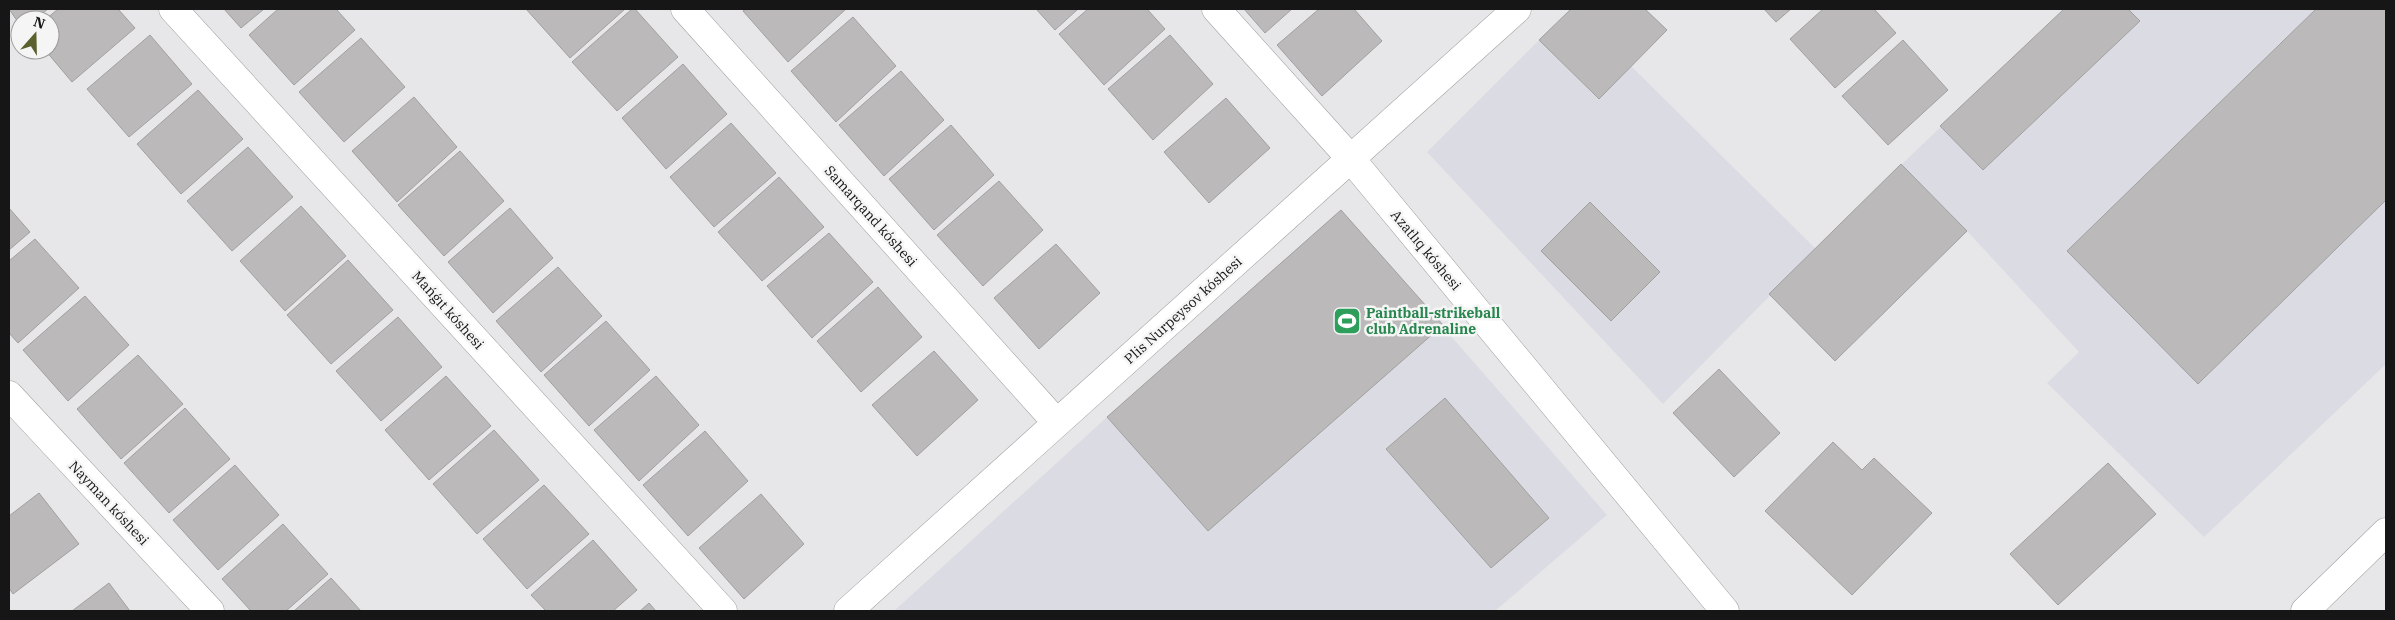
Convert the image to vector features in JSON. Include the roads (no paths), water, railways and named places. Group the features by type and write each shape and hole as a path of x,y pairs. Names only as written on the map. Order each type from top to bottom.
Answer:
{"street":[{"name":"Mańǵıt kóshesi","path":"173,9 722,611"},
{"name":"Samarqand kóshesi","path":"685,9 1057,423"},
{"name":"Azatlıq kóshesi","path":"1216,9 1351,159 1725,611"},
{"name":"Plis Nurpeysov kóshesi","path":"848,611 1517,9"},
{"name":"Nayman kóshesi","path":"9,395 210,611"},
{"path":"2305,611 2386,532"}],"place":[{"name":"Paintball-strikeball club Adrenaline","path":"1347,321"}]}
